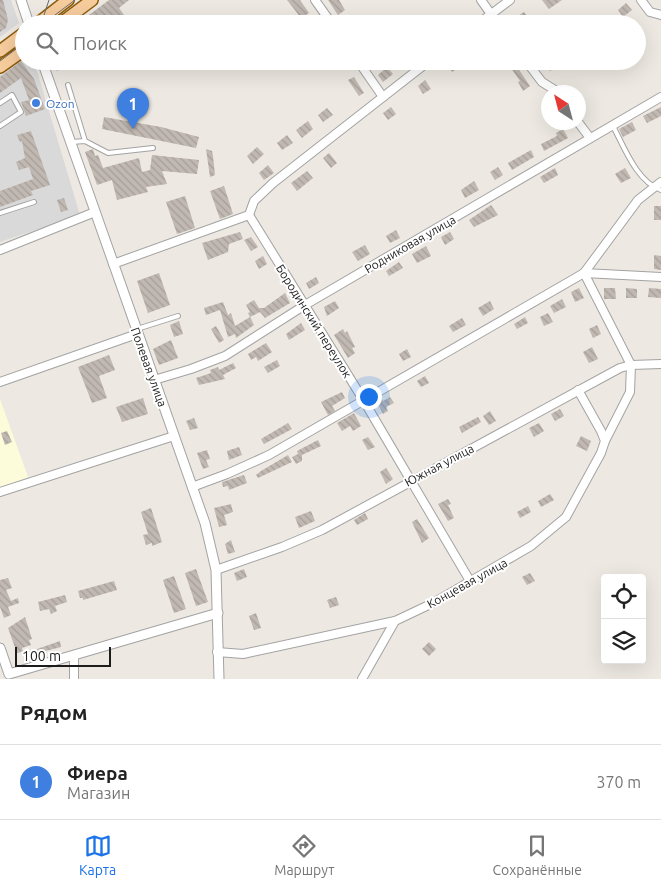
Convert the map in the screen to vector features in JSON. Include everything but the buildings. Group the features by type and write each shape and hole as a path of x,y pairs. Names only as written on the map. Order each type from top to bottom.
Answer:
{"main road":[{"path":"48,15 68,0"},
{"path":"72,15 92,0"},
{"path":"0,51 15,40"},
{"path":"0,68 15,57"}],"street":[{"path":"21,0 26,15"},
{"path":"315,0 326,15"},
{"path":"481,0 491,14 510,0"},
{"path":"641,0 650,12 661,15"},
{"name":"Полевая улица","path":"45,70 205,524 216,570 219,679"},
{"path":"364,70 383,97"},
{"path":"113,264 249,215 254,201 267,188 418,70"},
{"path":"533,70 542,82 549,85"},
{"name":"Родниковая улица","path":"154,380 226,356 305,305 661,97"},
{"path":"584,130 590,138"},
{"path":"192,487 269,455 584,273 638,200 661,182"},
{"path":"0,250 95,212"},
{"name":"Бородинский переулок","path":"249,215 364,401 470,581"},
{"path":"584,273 661,277"},
{"path":"584,273 631,365"},
{"path":"0,382 136,332"},
{"name":"Южная улица","path":"216,570 282,547 322,530 620,368 631,365 661,364"},
{"name":"Концевая улица","path":"217,652 243,654 395,621 433,603 531,546 566,516 602,452 605,441 630,392 631,365"},
{"path":"578,390 605,441"},
{"path":"0,492 174,436"},
{"path":"0,648 5,675 218,613"},
{"path":"362,679 395,621"},
{"path":"74,656 74,679"}],"lane":[{"path":"68,85 84,141"},
{"path":"0,103 12,95 21,112 0,126"},
{"path":"612,125 634,165 653,187 661,190"},
{"path":"70,142 84,141 108,153 153,148"},
{"path":"0,213 34,202"},
{"path":"136,332 178,316"}],"shaded area":[{"path":"0,0 11,0 16,15 15,26 0,37"},
{"path":"15,63 15,70 37,70 80,215 0,242 0,74"},
{"path":"0,399 28,477 0,488"}],"tram line":[{"path":"44,15 49,0"},
{"path":"55,15 75,0"},
{"path":"0,61 15,50"}],"place":[{"name":"Ozon","path":"36,103"},
{"name":"Фиера","path":"133,129"}]}
